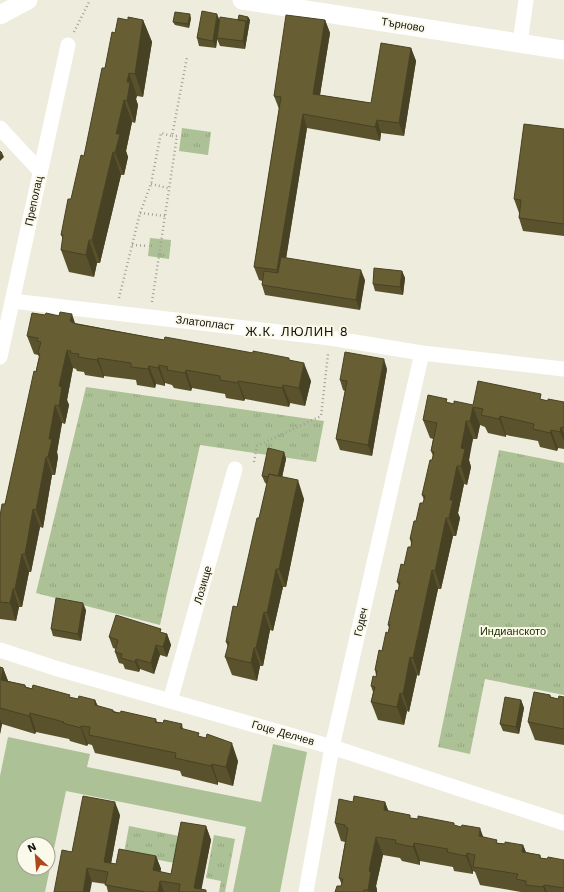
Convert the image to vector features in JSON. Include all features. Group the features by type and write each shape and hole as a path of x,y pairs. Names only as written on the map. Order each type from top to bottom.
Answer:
{"street":[{"path":"0,15 28,0"},
{"name":"Търново","path":"242,0 301,5 564,50"},
{"path":"520,43 526,0"},
{"name":"Преполац","path":"0,357 68,45"},
{"path":"0,128 40,171"},
{"name":"Златопласт","path":"12,301 330,338 422,353 564,369"},
{"name":"Годеч","path":"306,892 332,747 422,353"},
{"name":"Лозище","path":"170,701 235,470"},
{"name":"Гоце Делчев","path":"0,650 58,669 332,747 564,823"}],"path":[{"path":"68,45 90,0"},
{"path":"172,136 187,57"},
{"path":"115,313 140,213 151,184 161,133 177,136 168,188 150,317"},
{"path":"151,184 168,188"},
{"path":"140,213 165,216"},
{"path":"132,245 147,246"},
{"path":"254,462 257,446 321,416 330,338"}],"green space":[{"path":"182,128 211,132 208,155 179,151"},
{"path":"150,238 171,240 169,259 148,256"},
{"path":"86,387 324,421 316,462 200,445 160,625 36,593"},
{"name":"Индианското","path":"499,450 564,463 564,695 485,679 470,754 438,747"},
{"path":"8,737 90,754 87,767 261,802 273,744 307,752 280,892 233,892 246,827 66,791 56,839 56,836 16,836 16,876 48,876 45,892 0,892 0,776"},
{"path":"129,826 179,836 174,863 124,853"},
{"path":"214,835 235,839 225,892 219,892 221,881 206,878"}],"building":[{"path":"202,11 217,14 213,41 197,38"},
{"path":"175,12 190,14 188,24 173,22"},
{"path":"239,15 248,17 247,24 246,21 238,20"},
{"path":"286,15 325,20 313,94 371,103 381,43 411,48 399,123 377,120 375,127 303,114 277,270 254,267 281,97 274,96"},
{"path":"128,17 143,20 135,74 129,73 127,82 130,82 127,101 124,100 116,134 120,134 115,153 113,152 92,240 89,240 86,255 61,250 63,235 61,235 68,199 71,199 81,155 84,156 102,68 105,68 112,32 115,33 118,18 128,20"},
{"path":"220,17 246,21 243,41 217,38"},
{"path":"524,124 564,129 564,224 519,218 521,200 514,199"},
{"path":"281,257 361,270 356,300 262,285 264,271 278,273"},
{"path":"374,268 402,271 400,287 373,284"},
{"path":"60,312 72,314 70,321 76,324 164,340 165,337 289,358 289,360 304,363 299,388 283,385 282,388 238,381 238,383 220,380 220,376 186,370 185,373 167,370 168,367 159,365 158,368 149,366 148,369 131,367 131,363 98,358 97,360 78,357 79,354 70,353 71,351 67,350 59,386 62,387 59,406 55,405 49,439 52,439 48,457 46,457 36,510 33,509 25,554 22,554 15,589 13,589 10,603 0,602 0,516 2,504 5,504 34,371 36,372 40,354 38,353 41,342 37,341 38,338 27,336 32,313 45,315 46,313 59,316"},
{"path":"345,352 384,359 368,445 336,439 347,381 340,380"},
{"path":"478,381 541,394 540,399 548,401 548,399 564,402 564,428 561,427 560,432 551,430 550,433 533,429 534,424 500,416 499,419 481,415 483,409 473,407 470,421 466,421 461,448 465,449 461,466 457,466 450,500 453,500 449,518 446,518 435,571 432,570 413,658 410,657 403,694 400,693 397,707 371,702 375,687 371,686 373,676 376,677 377,671 375,670 379,650 382,651 386,632 388,633 390,625 388,625 396,590 398,591 400,582 397,582 401,564 404,565 408,547 411,547 412,539 410,539 414,521 416,521 420,503 423,503 425,496 422,495 430,460 432,460 434,452 431,451 437,423 423,420 428,395 447,399 446,402 454,404 454,401 473,405"},
{"path":"268,448 284,452 278,476 269,474 268,477 262,476"},
{"path":"269,474 298,480 279,569 276,569 267,613 264,612 251,663 225,657 229,642 226,642 233,606 237,607 257,518 259,518"},
{"path":"56,598 83,603 78,634 51,629"},
{"path":"116,615 161,629 160,632 167,634 163,647 156,645 151,663 136,659 135,662 121,658 122,654 115,652 118,640 109,637"},
{"path":"0,667 3,668 1,680 25,685 25,687 32,689 33,685 70,695 69,697 78,699 79,696 95,700 95,705 113,710 113,712 120,713 121,711 156,719 155,722 163,723 164,720 182,724 180,728 199,733 198,736 206,738 207,734 232,743 226,767 212,764 211,766 175,758 176,753 89,735 90,727 81,726 81,728 30,713 29,716 0,708"},
{"path":"534,692 550,695 550,697 558,699 559,696 564,697 564,729 528,722"},
{"path":"505,697 521,700 516,727 500,724"},
{"path":"83,796 115,802 104,862 116,864 119,849 156,856 153,870 171,874 181,822 206,826 194,888 206,890 206,892 179,892 180,884 160,881 158,892 146,892 105,885 108,872 87,868 83,892 54,892 62,850 72,852"},
{"path":"354,796 385,802 384,810 410,815 410,818 418,819 418,816 454,823 454,825 461,827 462,825 480,828 479,836 497,840 496,843 505,844 505,842 523,845 522,852 540,855 540,858 547,859 548,857 564,860 564,888 544,885 543,887 526,885 526,881 516,879 518,874 473,867 475,855 467,853 466,856 447,852 448,849 414,843 413,847 395,843 396,840 376,837 369,871 371,872 368,890 364,890 364,892 335,892 337,886 341,886 343,879 339,878 348,828 345,827 345,825 335,823 339,799 353,802"}],"district":[{"name":"Ж.К. ЛЮЛИН 8","path":"297,331"}]}
